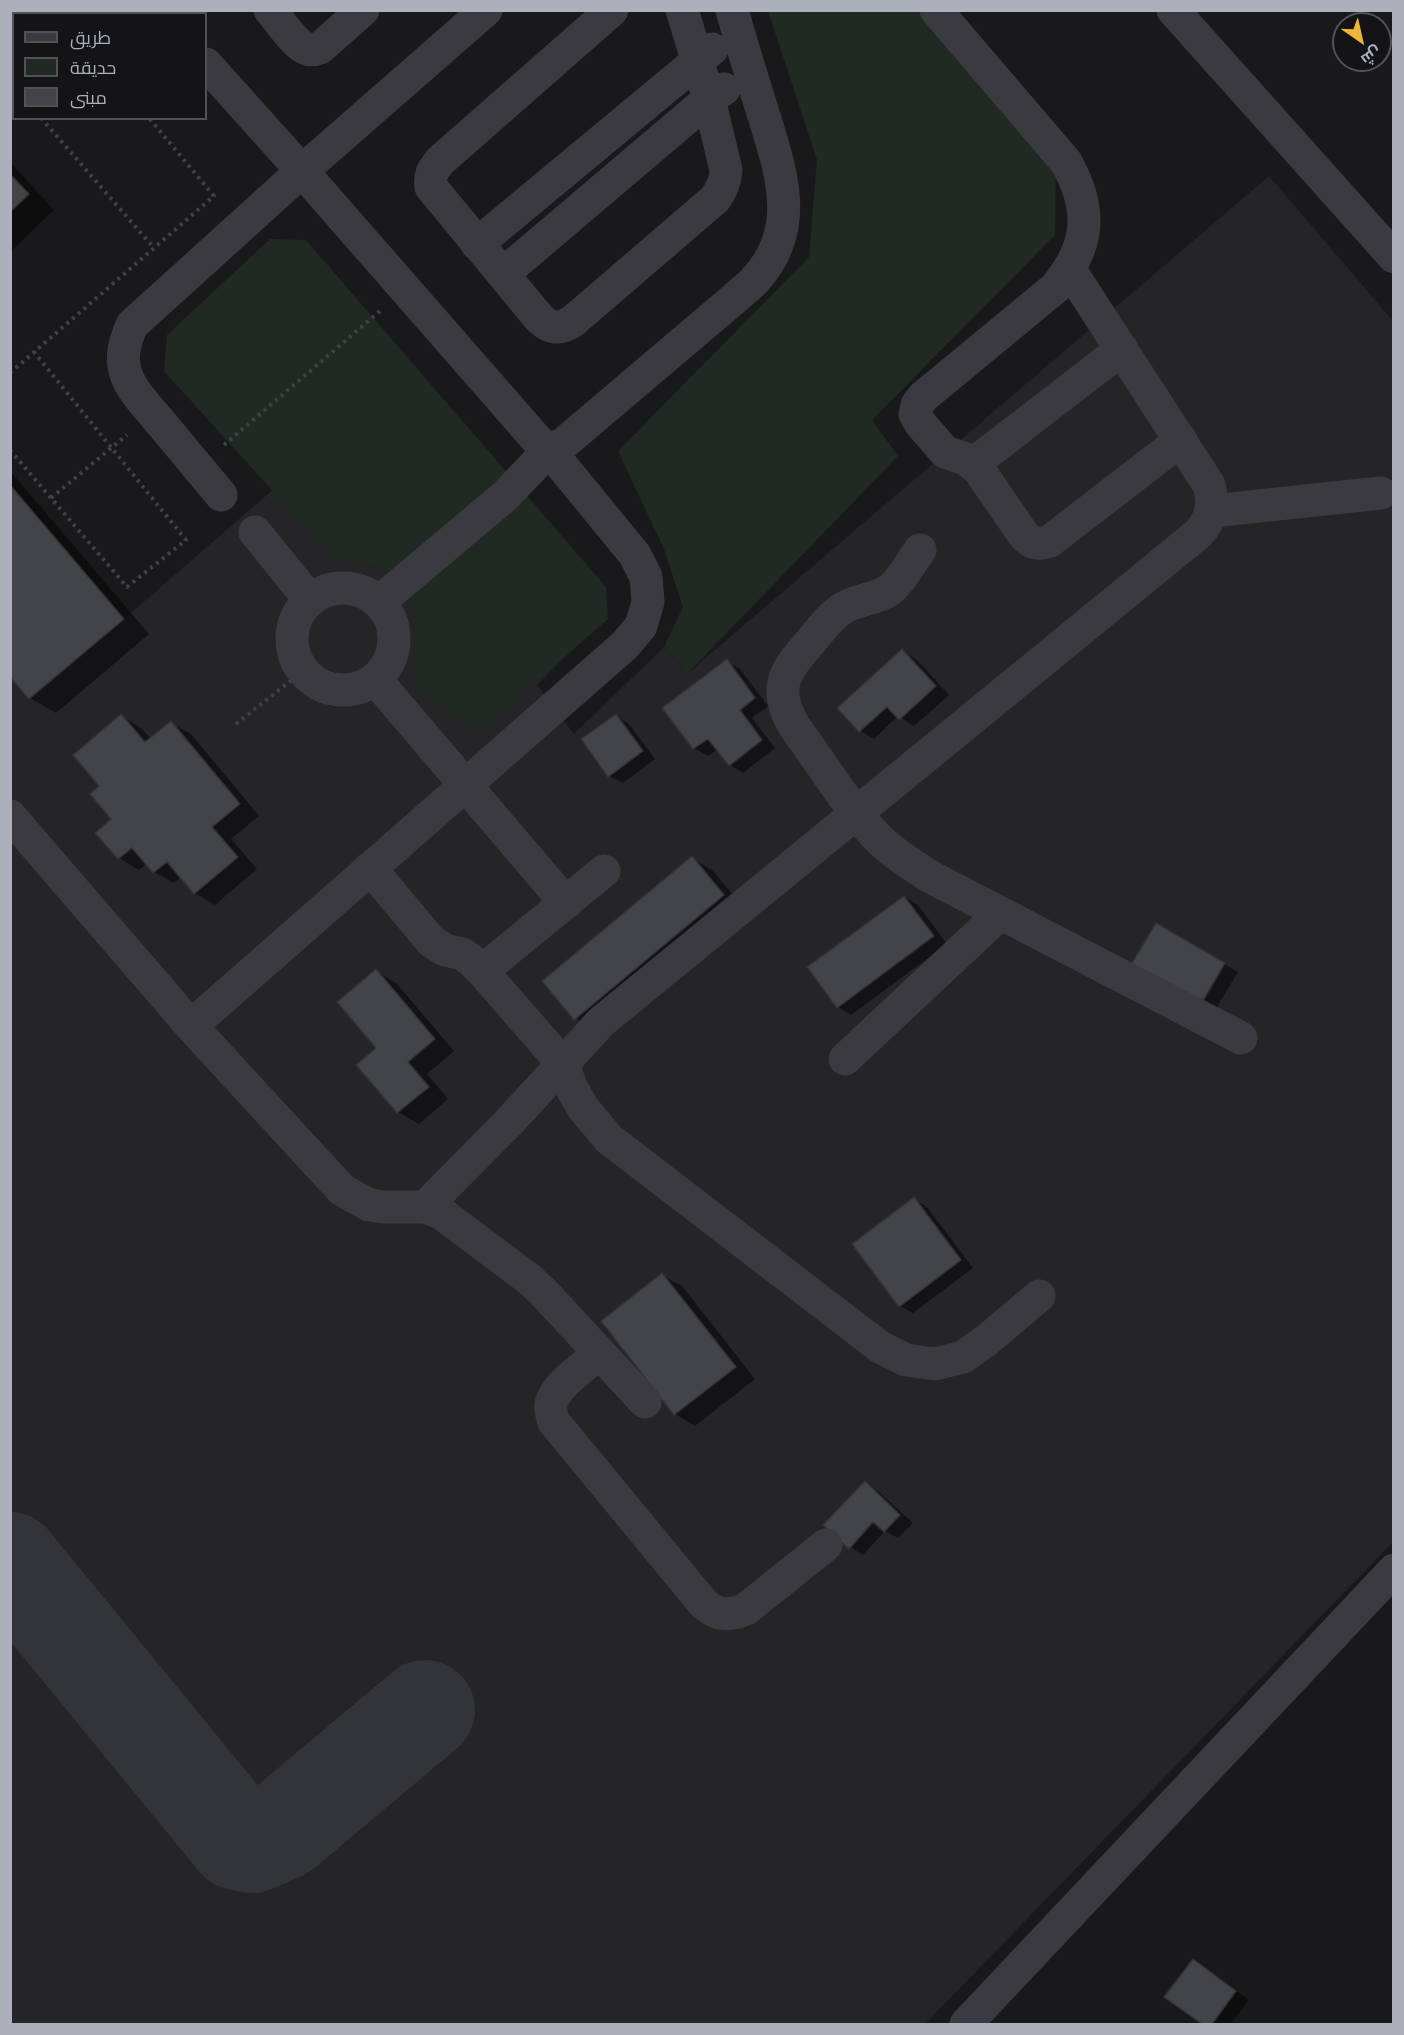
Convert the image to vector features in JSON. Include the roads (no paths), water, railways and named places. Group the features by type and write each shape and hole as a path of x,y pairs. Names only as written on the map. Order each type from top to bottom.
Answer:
{"street":[{"path":"270,10 298,43 312,50 320,48 363,10"},
{"path":"221,495 153,414 126,374 123,357 125,340 132,325 302,171 486,10"},
{"path":"612,10 434,168 430,177 431,187 477,244 546,325 555,328 565,326 582,313 715,199 722,190 726,170 709,99 682,10"},
{"path":"936,10 1066,162 1077,182 1083,204 1084,227 1080,250 1070,270 1055,288 922,397 915,414 945,452 973,464 984,476 1028,540 1043,544 1050,541 1181,440"},
{"path":"1173,10 1394,257"},
{"path":"477,244 697,61 735,20"},
{"path":"379,602 505,496 549,450 563,444 735,298 756,279 772,256 782,229 785,201 781,173 735,20"},
{"path":"191,1026 625,645 641,626 648,602 646,577 635,555 549,450 538,441 207,65"},
{"path":"503,274 709,99 750,72"},
{"path":"425,1207 510,1121 601,1022 1199,533 1207,523 1212,511 1213,498 1209,485 1070,270"},
{"path":"973,464 1122,349"},
{"path":"1212,511 1381,493"},
{"path":"255,532 310,600"},
{"path":"920,550 892,588 846,607 827,622 790,666 784,680 783,697 786,712 857,812 878,837 902,858 929,876 1241,1038"},
{"path":"345,587 364,592 379,602 391,621 394,642 389,663 375,679 357,688 337,690 318,684 303,672 294,654 292,634 297,615 310,600 326,590 345,587"},
{"path":"375,679 566,903"},
{"path":"10,816 191,1026 342,1190 369,1204 384,1207 425,1207 455,1222 529,1279 645,1402"},
{"path":"370,868 431,941 444,950 462,954 482,971 562,1064 583,1108 609,1139 880,1347 906,1360 935,1364 963,1357 1039,1296"},
{"path":"482,971 604,871"},
{"path":"845,1059 1001,913"},
{"path":"600,1353 555,1395 551,1403 554,1422 712,1611 724,1615 746,1610 826,1545"},
{"path":"966,2025 1394,1570"}]}
